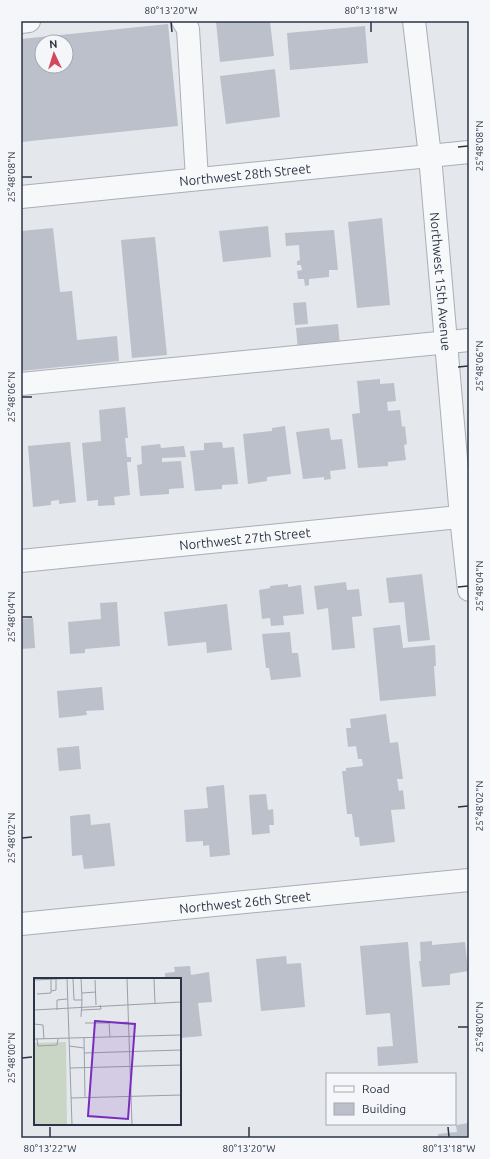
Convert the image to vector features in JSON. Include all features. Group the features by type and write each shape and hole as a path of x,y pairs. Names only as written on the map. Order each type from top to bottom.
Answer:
{"street":[{"path":"21,22 29,21"},
{"path":"183,21 188,29 197,179"},
{"name":"Northwest 15th Avenue","path":"414,21 430,156 446,341 465,516 469,590"},
{"name":"Northwest 28th Street","path":"21,197 469,152"},
{"path":"21,384 446,341 469,340"},
{"name":"Northwest 27th Street","path":"21,561 465,516"},
{"name":"Northwest 26th Street","path":"21,924 469,880"}],"building":[{"path":"216,21 270,21 274,56 220,62"},
{"path":"168,24 178,126 21,142 21,39 34,38 34,74 74,74 74,34 70,34"},
{"path":"365,26 368,63 290,70 287,33"},
{"path":"275,69 280,117 226,124 220,76"},
{"path":"382,218 390,305 357,308 348,222"},
{"path":"268,226 271,257 223,262 219,231"},
{"path":"53,228 60,292 72,291 77,340 117,336 119,361 21,371 21,231"},
{"path":"334,230 338,270 329,270 329,277 309,279 309,285 305,286 304,279 298,279 297,271 302,270 301,265 297,265 297,261 300,260 299,245 286,246 285,233"},
{"path":"155,237 167,355 132,358 121,240"},
{"path":"306,302 308,324 295,325 293,303"},
{"path":"338,324 340,346 298,350 296,328"},
{"path":"380,379 380,384 394,383 396,401 387,402 388,411 400,410 402,427 405,426 407,444 404,445 406,460 388,462 388,466 358,468 352,414 360,413 357,381"},
{"path":"125,407 128,438 125,438 127,457 131,457 131,462 127,462 130,495 114,497 115,505 98,506 98,500 87,501 82,443 101,441 99,410"},
{"path":"285,426 291,474 267,477 267,481 248,484 243,434 272,431 272,428"},
{"path":"329,428 331,440 342,439 346,469 330,471 331,479 324,480 324,477 303,479 296,432"},
{"path":"70,442 76,502 59,504 59,500 51,501 51,505 33,507 28,446"},
{"path":"222,442 223,448 234,447 238,484 222,485 222,489 195,491 190,451 204,450 204,443"},
{"path":"160,444 161,448 184,446 186,457 162,458 162,462 181,461 184,488 169,489 169,494 140,496 137,465 142,464 141,446"},
{"path":"422,574 430,640 408,642 404,602 389,603 386,578"},
{"path":"346,582 347,590 359,589 362,616 352,617 355,648 332,650 328,608 317,610 314,586"},
{"path":"288,584 288,587 301,585 304,614 283,616 284,625 271,626 270,618 262,619 259,590 270,588 270,586"},
{"path":"117,602 120,646 85,649 85,653 70,654 68,622 101,619 100,603"},
{"path":"227,604 232,650 207,653 206,642 168,646 164,612"},
{"path":"33,618 35,648 21,649 21,619"},
{"path":"400,625 403,648 435,645 436,666 434,666 436,696 380,701 373,628"},
{"path":"290,632 292,653 298,653 301,677 271,680 269,668 266,668 262,634"},
{"path":"102,687 104,710 86,711 87,715 59,718 57,691"},
{"path":"386,714 390,743 398,742 403,779 397,779 399,791 403,790 405,809 391,810 395,842 360,846 359,837 355,837 352,814 347,814 342,771 346,771 346,768 363,766 362,759 358,759 356,746 348,747 346,728 351,728 350,719"},
{"path":"79,746 81,769 59,771 57,748"},
{"path":"224,785 230,855 210,857 209,845 203,846 203,841 186,842 184,810 208,808 206,787"},
{"path":"266,794 268,810 273,809 274,825 269,825 270,833 252,835 249,795"},
{"path":"90,814 91,825 110,823 115,866 84,869 82,855 72,856 70,816"},
{"path":"432,941 432,945 465,942 468,971 450,974 450,985 422,987 419,961 421,961 420,942"},
{"path":"408,942 418,1063 378,1066 377,1047 393,1046 390,1013 366,1015 360,946"},
{"path":"286,956 287,964 301,963 305,1007 261,1011 256,959"},
{"path":"190,966 191,975 209,972 212,1002 198,1003 202,1036 181,1038 181,978 165,978 165,973 175,972 174,967"},
{"path":"469,1123 469,1138 438,1138 438,1134 457,1132 456,1125"}]}
